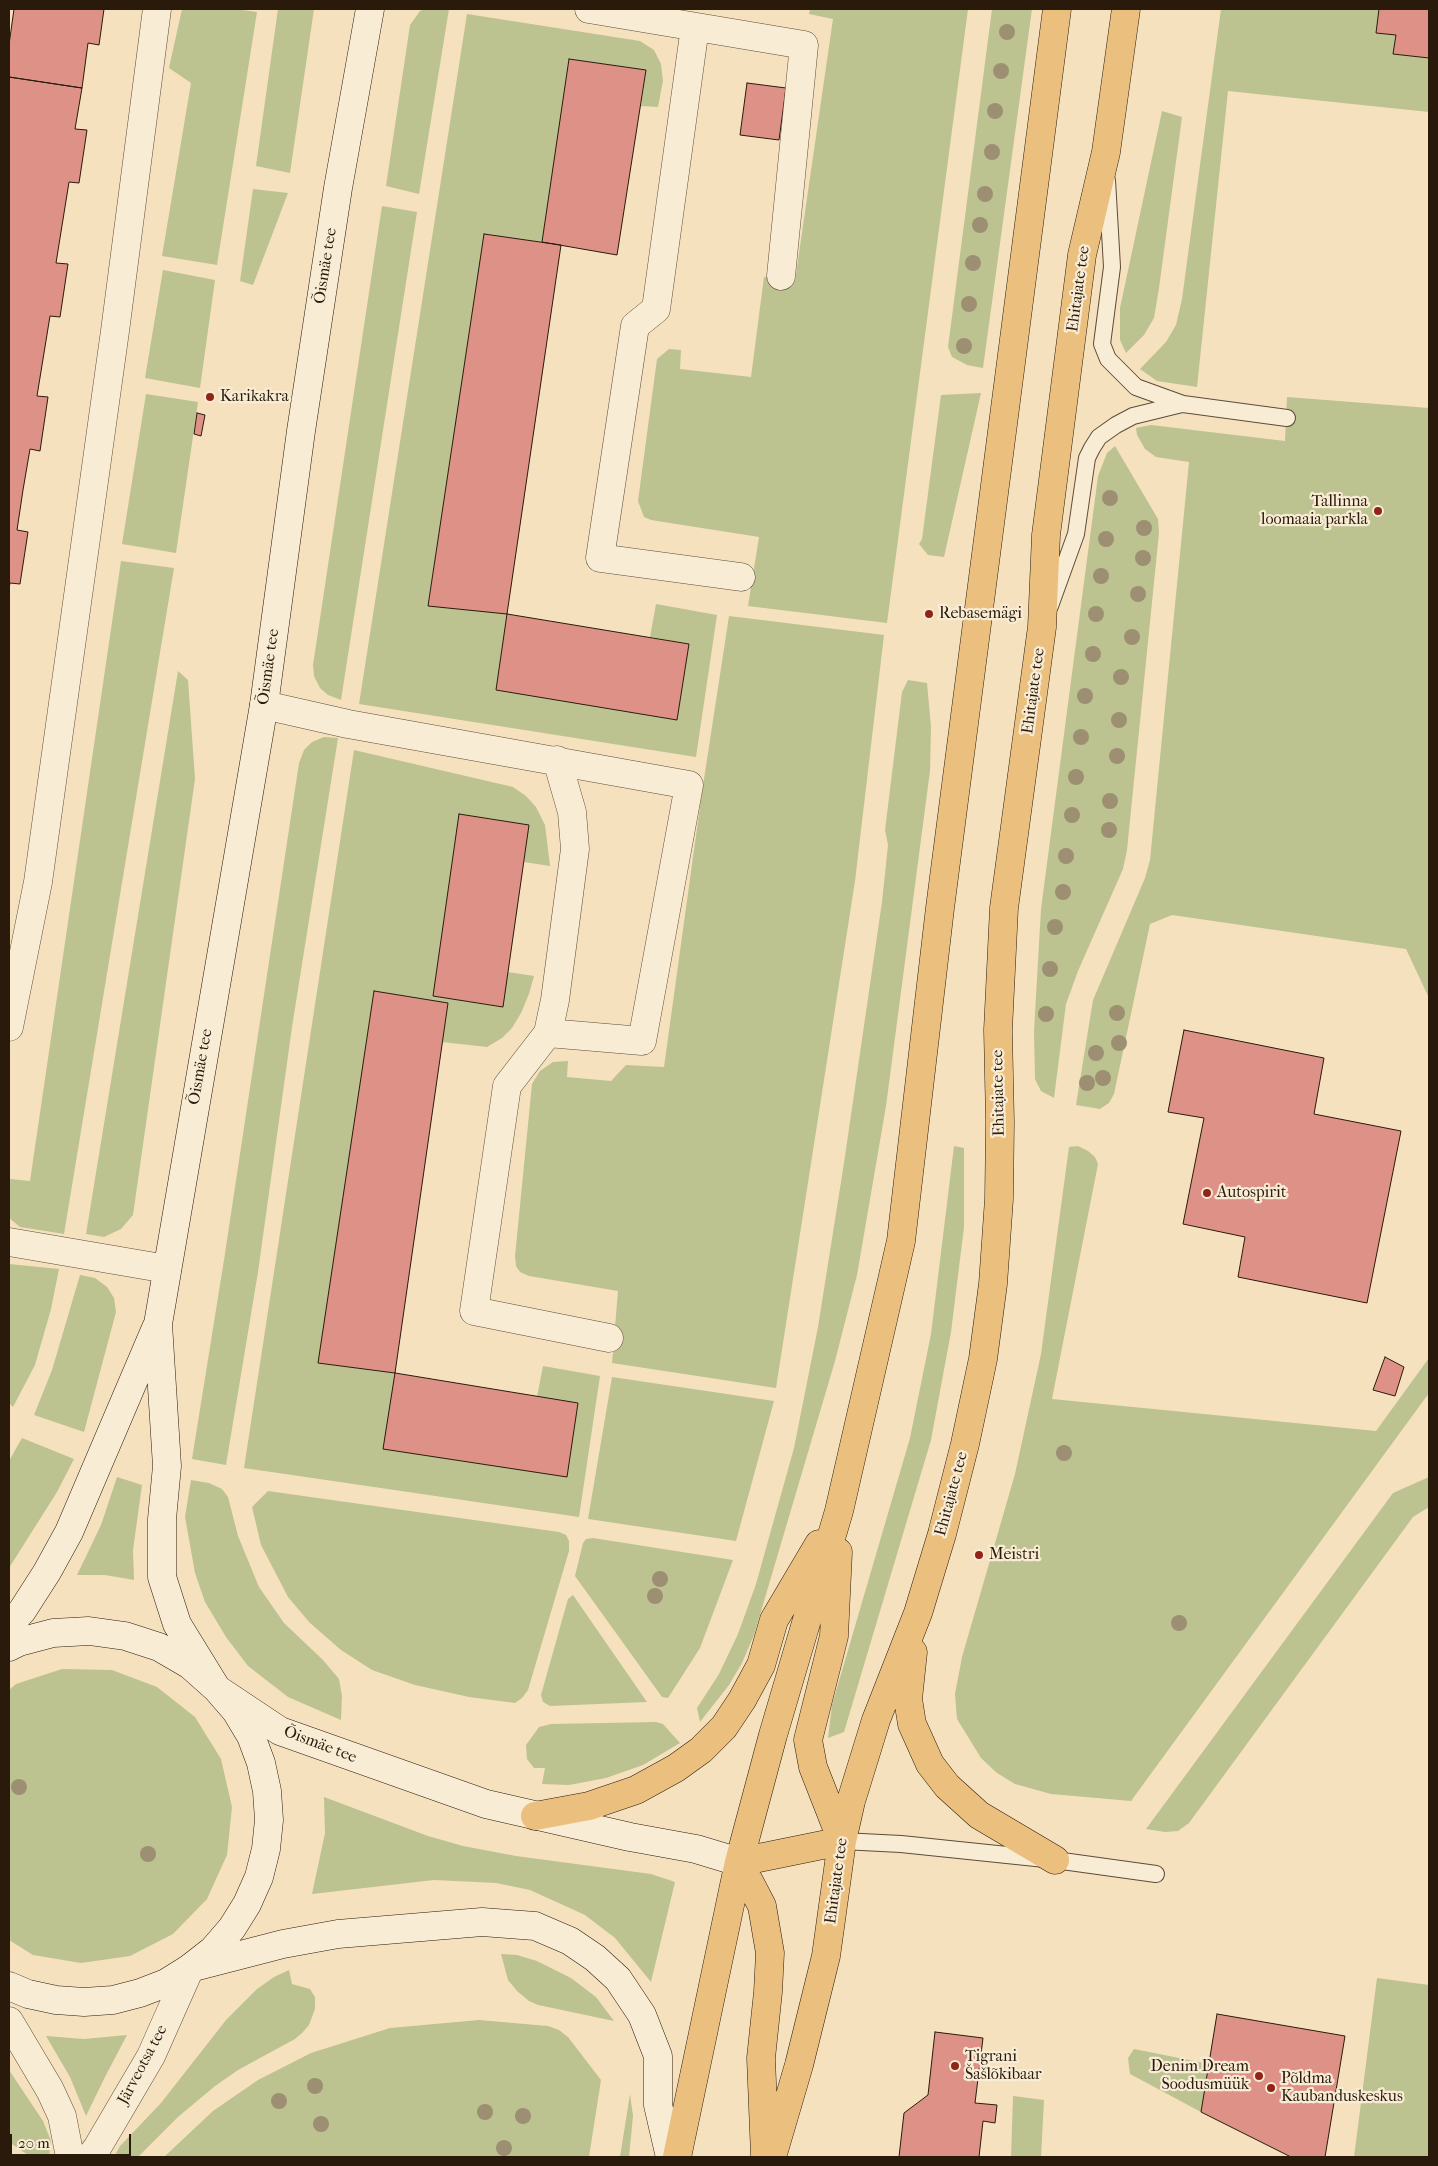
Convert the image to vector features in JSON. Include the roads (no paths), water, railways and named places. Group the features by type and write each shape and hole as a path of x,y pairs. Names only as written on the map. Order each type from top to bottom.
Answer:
{"main road":[{"path":"677,2157 740,1862 773,1735 839,1511 901,1241 940,908 1057,9"},
{"name":"Ehitajate tee","path":"772,2157 799,2065 826,1956 842,1841 851,1801 876,1720 918,1613 942,1534 963,1453 984,1359 999,1198 998,1030 1004,908 1042,627 1046,536 1082,255 1106,152 1126,9"},
{"path":"535,1816 588,1806 636,1790 676,1768 701,1750 724,1727 742,1700 761,1665 774,1620 839,1511"},
{"path":"740,1862 842,1841 813,1767 808,1740 834,1636 839,1511"},
{"path":"918,1613 908,1699 912,1724 930,1764 947,1786 979,1815 1055,1860"},
{"path":"740,1862 762,1906 770,1953 768,1992 760,2058 766,2157"}],"street":[{"path":"9,1027 38,882 115,331 157,9"},
{"name":"Õismäe tee","path":"370,9 338,188 300,431 264,705 158,1324 168,1466 162,1519 162,1577 176,1624 217,1688 280,1730 486,1804 535,1816 696,1848 740,1862"},
{"path":"589,9 804,45 781,276"},
{"path":"695,27 656,309 635,326 600,558 741,577"},
{"path":"264,705 348,724 689,785 642,1041 548,1033"},
{"path":"557,760 572,812 575,848 555,1000 548,1033 507,1086 474,1311 609,1338"},
{"path":"9,1242 166,1269"},
{"name":"Õismäe tee","path":"9,1625 22,1611 47,1572 69,1532 158,1324"},
{"path":"9,1647 19,1642 54,1633 89,1631 125,1636 159,1647 190,1665 217,1688 236,1711 251,1736 261,1763 267,1791 269,1820 266,1849 259,1877 247,1904 232,1928 213,1950 190,1968 166,1983 112,2000 84,2002 56,2000 28,1994 9,1986"},
{"path":"190,1968 283,1944 338,1934 482,1922 535,1926 570,1941 595,1958 618,1980 642,2015 658,2056 658,2105 670,2157"},
{"name":"Järveotsa tee","path":"90,2157 151,2056 190,1968"},
{"path":"9,2021 50,2090 62,2116 70,2157"}],"lane":[{"path":"1106,152 1112,267 1102,344 1108,359 1136,387 1183,404 1287,418"},
{"path":"1042,627 1076,534 1087,458 1092,448 1105,433 1133,416 1183,404"},
{"path":"842,1841 901,1844 1055,1860 1156,1874"}],"place":[{"name":"Karikakra","path":"210,397"},
{"name":"Tallinna loomaaia parkla","path":"1378,511"},
{"name":"Rebasemägi","path":"929,614"},
{"name":"Autospirit","path":"1207,1193"},
{"name":"Meistri","path":"979,1555"},
{"name":"Tigrani Šašlõkibaar","path":"955,2066"},
{"name":"Denim Dream Soodusmüük","path":"1259,2076"},
{"name":"Põldma Kaubanduskeskus","path":"1271,2088"}]}
